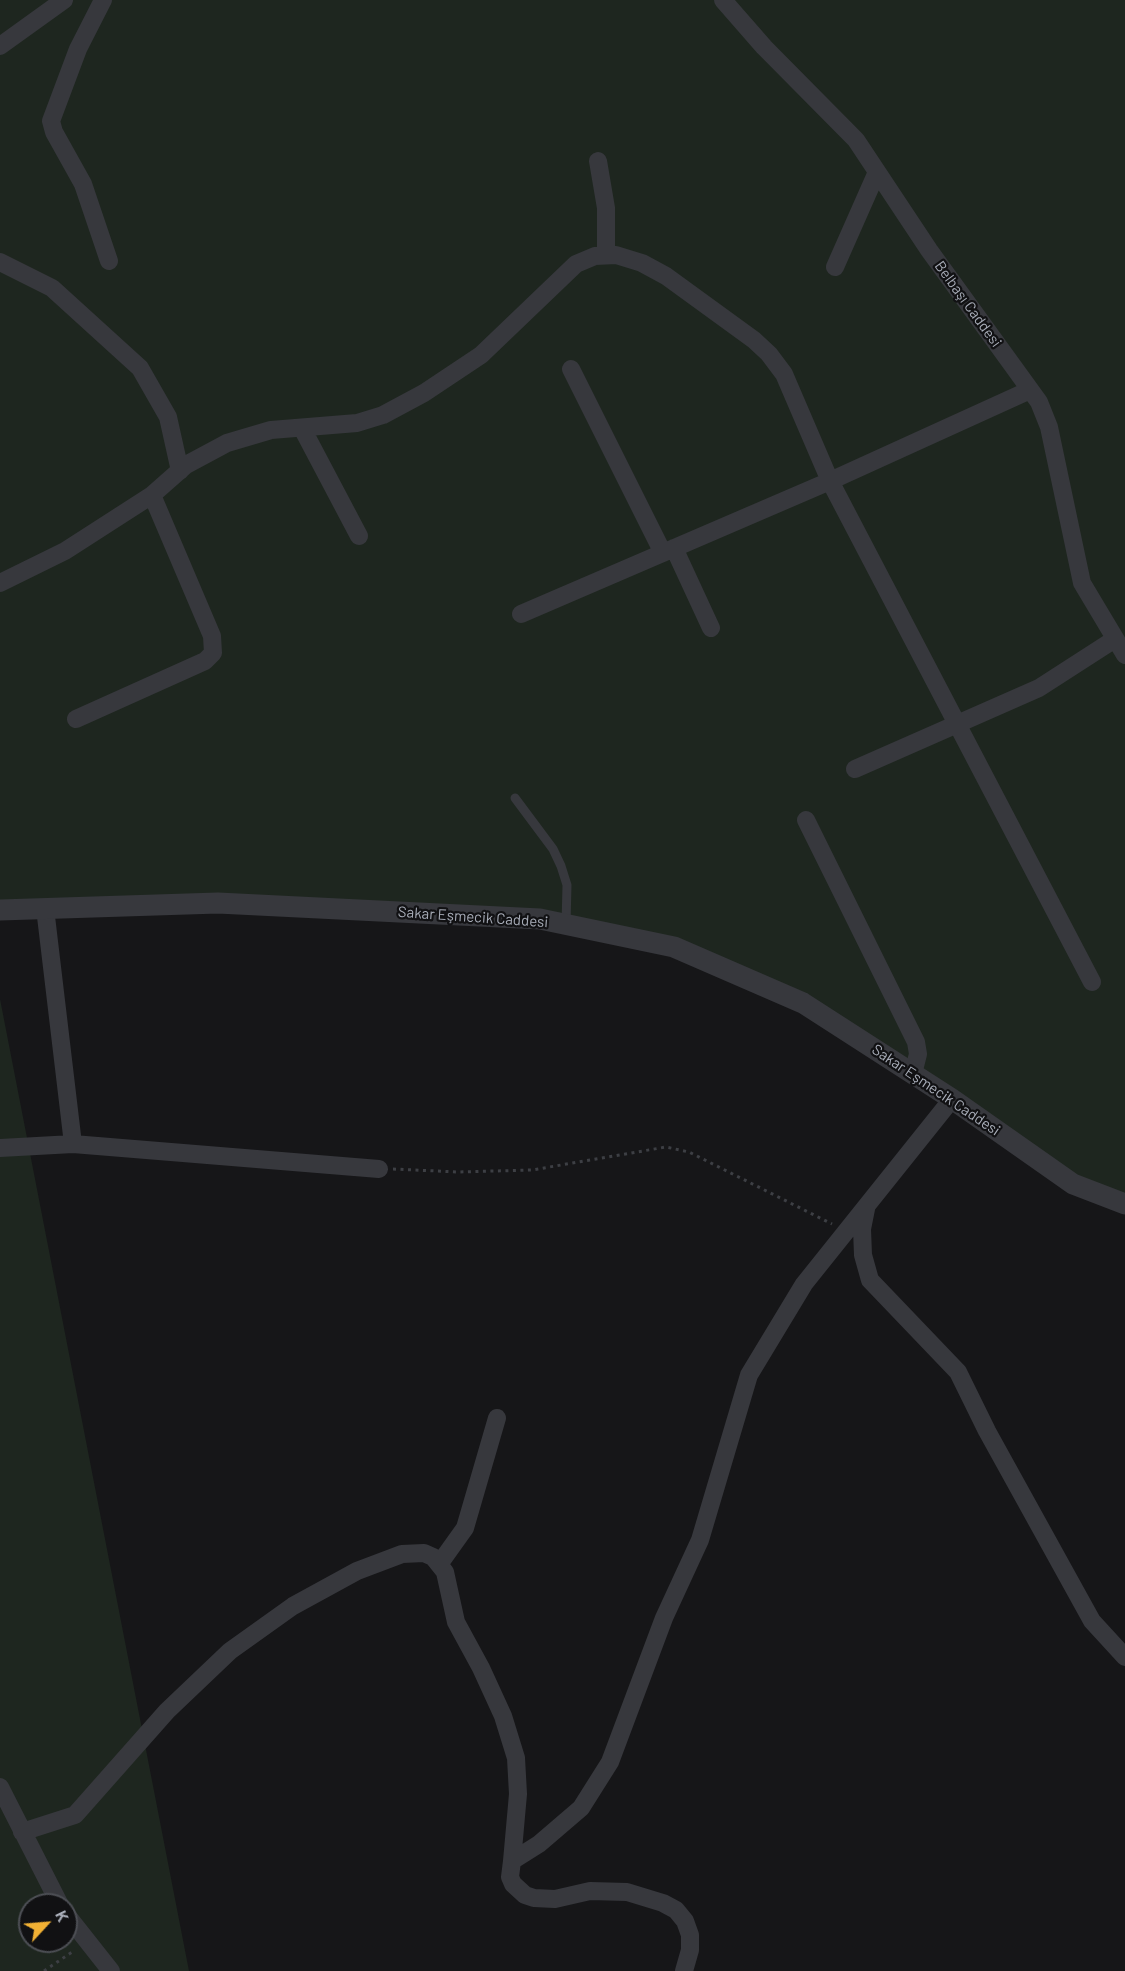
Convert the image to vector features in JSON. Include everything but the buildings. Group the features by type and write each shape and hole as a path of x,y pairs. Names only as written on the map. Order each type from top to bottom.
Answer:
{"street":[{"path":"0,46 64,0"},
{"path":"103,0 78,49 51,121 54,132 83,184 109,261"},
{"name":"Belbaşı Caddesi","path":"723,0 764,46 856,140 929,250 1039,402 1049,427 1082,583 1125,655"},
{"path":"598,161 606,208 606,255"},
{"path":"835,267 877,172"},
{"path":"0,583 65,551 152,495 186,465 226,443 271,430 357,423 383,415 424,393 481,356 576,264 595,256 606,255 616,255 642,263 666,276 769,354 784,374 830,482 1092,981"},
{"path":"0,262 52,288 140,368 168,417 180,471"},
{"path":"571,369 711,628"},
{"path":"520,614 830,482 1030,390"},
{"path":"302,428 359,536"},
{"path":"76,719 205,661 213,653 212,636 152,495"},
{"path":"855,769 1039,688 1115,639"},
{"path":"806,820 916,1042 918,1054 913,1074"},
{"name":"Sakar Eşmecik Caddesi","path":"1,908 218,903 540,919 674,946 803,1003 952,1099 1072,1184 1125,1204"},
{"path":"45,908 73,1144"},
{"path":"512,1861 539,1844 581,1808 610,1762 664,1618 700,1540 749,1375 804,1284 952,1099"},
{"path":"0,1148 73,1144 379,1169"},
{"path":"867,1203 862,1229 863,1255 870,1280 958,1372 987,1431 1092,1621 1125,1657"},
{"path":"440,1563 465,1528 497,1418"},
{"path":"22,1832 75,1815 166,1711 230,1651 293,1606 357,1571 402,1554 424,1553 440,1563 445,1572 456,1622 482,1668 503,1716 516,1758 518,1794 510,1877 513,1884 525,1895 534,1899 555,1899 590,1891 627,1892 663,1902 685,1921 690,1935 690,1950 684,1971"},
{"path":"0,1787 54,1893"},
{"path":"78,1929 111,1971"}],"lane":[{"path":"515,798 553,849 561,866 567,885 566,924"}],"path":[{"path":"379,1169 458,1172 532,1170 666,1147 689,1152 845,1231"},
{"path":"44,1971 87,1941"}],"shaded area":[{"path":"0,0 1125,0 1125,1201 1102,1193 870,1044 641,940 390,910 0,913"},
{"path":"0,999 189,1971 0,1971"}]}
